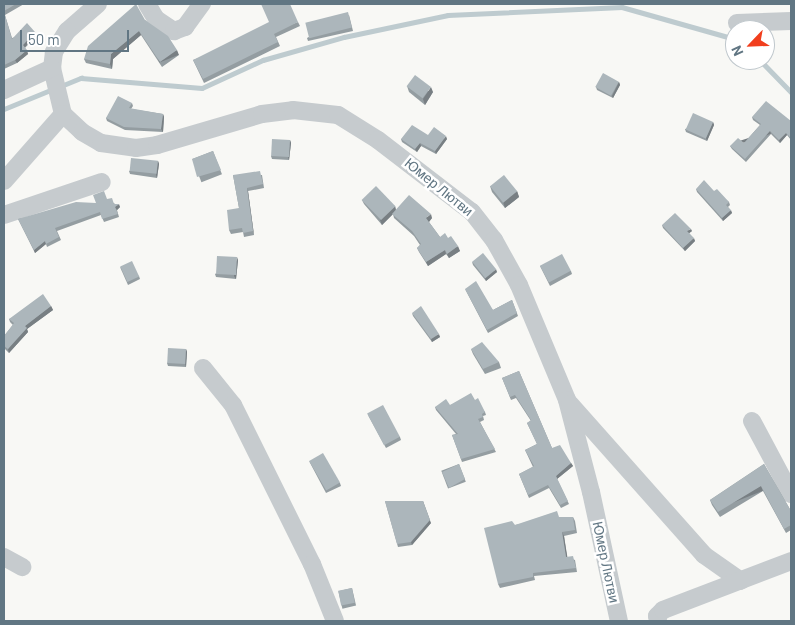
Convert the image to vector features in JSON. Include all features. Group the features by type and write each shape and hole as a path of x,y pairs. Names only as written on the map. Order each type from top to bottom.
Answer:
{"street":[{"path":"4,90 54,80 54,52 66,31 98,4"},
{"path":"148,4 156,18 174,31 185,27 202,4"},
{"path":"775,22 791,21"},
{"name":"Юмер Лютви","path":"54,80 63,114 82,132 101,143 136,148 165,143 262,114 293,110 338,115 378,140 472,212 494,240 518,285 567,400 591,492 619,621"},
{"path":"4,180 63,114"},
{"path":"4,215 102,182"},
{"path":"203,368 233,405 312,564 334,621"},
{"path":"567,400 704,555 741,581"},
{"path":"752,421 791,494"},
{"path":"4,557 22,567"},
{"path":"658,621 657,616 663,610 791,561"}],"building":[{"path":"4,4 16,4 4,11"},
{"path":"136,4 145,20 168,36 177,50 160,62 139,31 111,54 110,64 84,59 88,46"},
{"path":"261,4 290,4 298,22 274,34 278,42 203,79 193,60 269,22"},
{"path":"4,12 12,39 27,23 35,32 23,45 27,50 15,60 4,65"},
{"path":"348,12 352,28 309,38 305,23"},
{"path":"603,73 619,82 611,96 595,87"},
{"path":"415,75 431,87 423,98 407,86"},
{"path":"118,96 132,103 129,108 163,114 161,129 124,127 106,118"},
{"path":"766,101 791,121 791,138 786,133 779,140 770,131 745,159 730,146 738,138 744,143 761,124 752,117"},
{"path":"693,113 713,122 706,138 686,129"},
{"path":"412,125 428,135 434,127 446,136 435,151 420,143 415,149 401,139"},
{"path":"272,139 290,140 289,157 271,156"},
{"path":"213,151 221,170 197,177 192,159"},
{"path":"131,158 158,161 156,174 130,171"},
{"path":"260,171 263,184 247,188 253,231 243,233 242,228 229,230 227,210 239,208 233,175"},
{"path":"504,175 517,191 503,203 490,186"},
{"path":"704,180 714,191 717,189 729,202 726,205 731,210 722,218 696,189"},
{"path":"376,186 395,206 381,220 362,200"},
{"path":"104,191 107,199 112,198 114,204 119,204 115,207 118,214 102,219 100,212 55,228 59,237 46,244 45,241 34,250 18,219 76,202 96,203 93,195"},
{"path":"409,195 431,214 426,218 440,237 445,233 448,238 451,236 458,246 447,254 445,250 426,262 417,248 421,244 412,231 392,214"},
{"path":"675,213 691,229 687,231 694,238 683,248 662,225"},
{"path":"483,253 496,269 485,278 472,262"},
{"path":"562,254 571,271 549,283 540,266"},
{"path":"217,256 237,257 236,275 216,274"},
{"path":"132,261 139,276 127,282 120,266"},
{"path":"476,281 493,310 512,300 517,313 487,330 465,289"},
{"path":"43,294 51,306 25,326 27,328 8,349 4,346 4,336 14,323 9,319"},
{"path":"421,306 439,334 431,339 412,313"},
{"path":"482,342 499,362 483,369 471,349"},
{"path":"168,348 186,349 185,364 167,363"},
{"path":"519,371 552,448 560,445 571,463 556,476 568,501 560,505 548,485 528,495 519,474 534,466 525,450 537,444 527,423 531,420 515,395 510,397 502,378"},
{"path":"471,393 475,400 478,398 485,412 482,414 483,417 478,419 495,449 461,459 452,435 458,434 435,407 446,399 450,405"},
{"path":"383,405 400,437 384,445 367,413"},
{"path":"323,453 340,482 326,490 309,461"},
{"path":"459,464 465,479 449,488 442,472"},
{"path":"764,464 791,511 791,525 784,529 761,486 718,512 710,500"},
{"path":"385,501 423,501 430,520 411,542 397,544"},
{"path":"557,511 559,517 573,517 575,530 562,532 566,557 573,556 576,568 533,573 533,577 498,584 484,528 512,521 515,525"},
{"path":"352,588 355,603 341,605 338,591"}],"waterway":[{"path":"61,86 81,78 202,88 263,60 344,37 448,15 622,7 725,36"},
{"path":"770,70 791,92"},
{"path":"4,109 53,89"}]}
